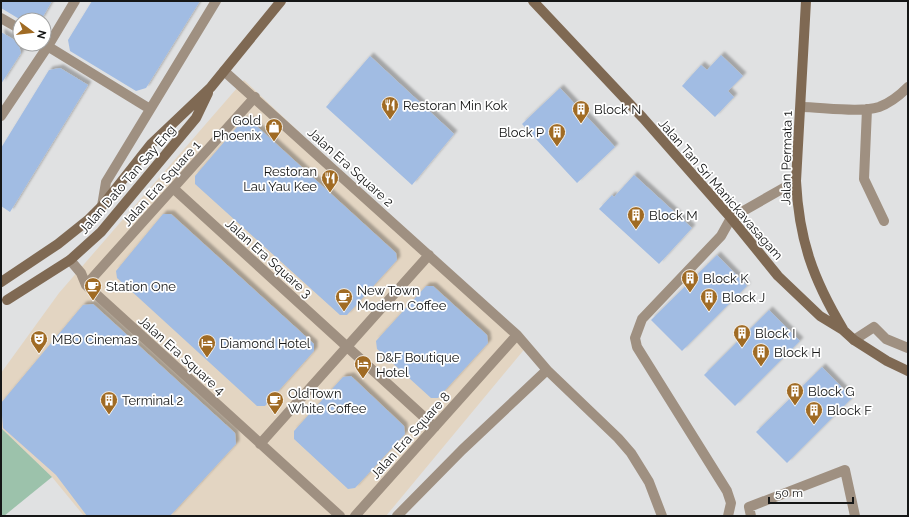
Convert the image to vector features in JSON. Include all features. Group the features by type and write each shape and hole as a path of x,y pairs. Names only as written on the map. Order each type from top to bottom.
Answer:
{"main road":[{"name":"Jalan Dato Tan Say Eng","path":"1,282 58,244 88,220 102,206 151,144 211,87 281,1"},
{"name":"Jalan Tan Sri Manickavasagam","path":"533,1 642,118 731,218 778,276 820,316 844,330 854,340 908,371"},
{"name":"Jalan Permata 1","path":"806,1 796,181 801,234 825,298 844,330"},
{"name":"Jalan Dato Tan Say Eng","path":"7,300 70,260 100,232 196,118 211,87"}],"street":[{"path":"52,36 75,1"},
{"path":"102,206 106,182 216,1"},
{"path":"1,18 12,24"},
{"path":"52,49 150,109"},
{"path":"1,116 42,52"},
{"name":"Jalan Era Square 2","path":"224,71 255,97 517,335 547,370 618,438 631,453 649,482 662,516"},
{"path":"801,107 867,109 879,106 898,96 908,87"},
{"name":"Jalan Era Square 1","path":"86,285 255,97"},
{"path":"867,109 864,179 884,221"},
{"path":"728,516 731,503 727,491 638,347 635,338 642,319 721,236 731,218 796,181"},
{"name":"Jalan Era Square 3","path":"173,188 435,427"},
{"path":"260,444 429,255"},
{"name":"Jalan Era Square 4","path":"70,260 81,273 86,285 340,516"},
{"path":"854,340 874,327 886,339 908,348"},
{"name":"Jalan Era Square 8","path":"355,516 517,335"},
{"path":"397,516 462,450 547,370"},
{"path":"750,512 845,470 855,516"}],"shaded area":[{"path":"244,80 527,346 386,516 84,516 52,477 1,428 1,373 59,293"}],"green space":[{"path":"1,428 52,477 4,516 1,516"}],"building":[{"path":"1,1 52,1 46,12 12,12 12,15 1,8"},
{"path":"92,1 200,1 146,88 136,91 70,51 68,40"},
{"path":"1,32 12,38 12,52 21,53 1,84"},
{"path":"721,55 743,76 728,91 734,97 715,117 682,86 701,65 707,70"},
{"name":"Restoran Min Kok","path":"370,56 454,134 412,185 326,107"},
{"path":"60,68 88,85 10,212 1,206 1,148 49,70"},
{"path":"560,88 615,147 577,183 522,124"},
{"path":"249,119 396,253 397,260 347,315 340,315 195,184 195,176 243,120"},
{"path":"634,175 692,228 659,264 599,209 612,195 614,197"},
{"path":"163,214 171,214 314,344 314,351 265,406 257,406 117,278 116,271"},
{"path":"717,255 747,286 682,351 651,320"},
{"path":"426,286 433,286 487,335 488,343 438,398 431,398 377,349 376,341"},
{"name":"Terminal 2","path":"93,304 235,433 236,444 170,516 87,516 56,475 3,428 1,403 83,305"},
{"path":"769,310 800,341 735,406 704,375"},
{"path":"822,367 852,398 787,463 756,432"},
{"path":"351,376 404,426 405,434 355,488 348,489 294,439 294,431 343,377"}],"place":[{"name":"Restoran Min Kok","path":"390,120"},
{"name":"Block N","path":"581,124"},
{"name":"Gold Phoenix","path":"274,142"},
{"name":"Block P","path":"557,147"},
{"name":"Restoran Lau Yau Kee","path":"330,193"},
{"name":"Block M","path":"636,230"},
{"name":"Block K","path":"690,293"},
{"name":"Station One","path":"93,301"},
{"name":"New Town Modern Coffee","path":"344,312"},
{"name":"Block J","path":"709,312"},
{"name":"Block I","path":"742,348"},
{"name":"MBO Cinemas","path":"39,354"},
{"name":"Diamond Hotel","path":"207,358"},
{"name":"Block H","path":"761,367"},
{"name":"D&F Boutique Hotel","path":"363,379"},
{"name":"Block G","path":"795,406"},
{"name":"Terminal 2","path":"109,415"},
{"name":"OldTown White Coffee","path":"275,415"},
{"name":"Block F","path":"814,425"}]}
